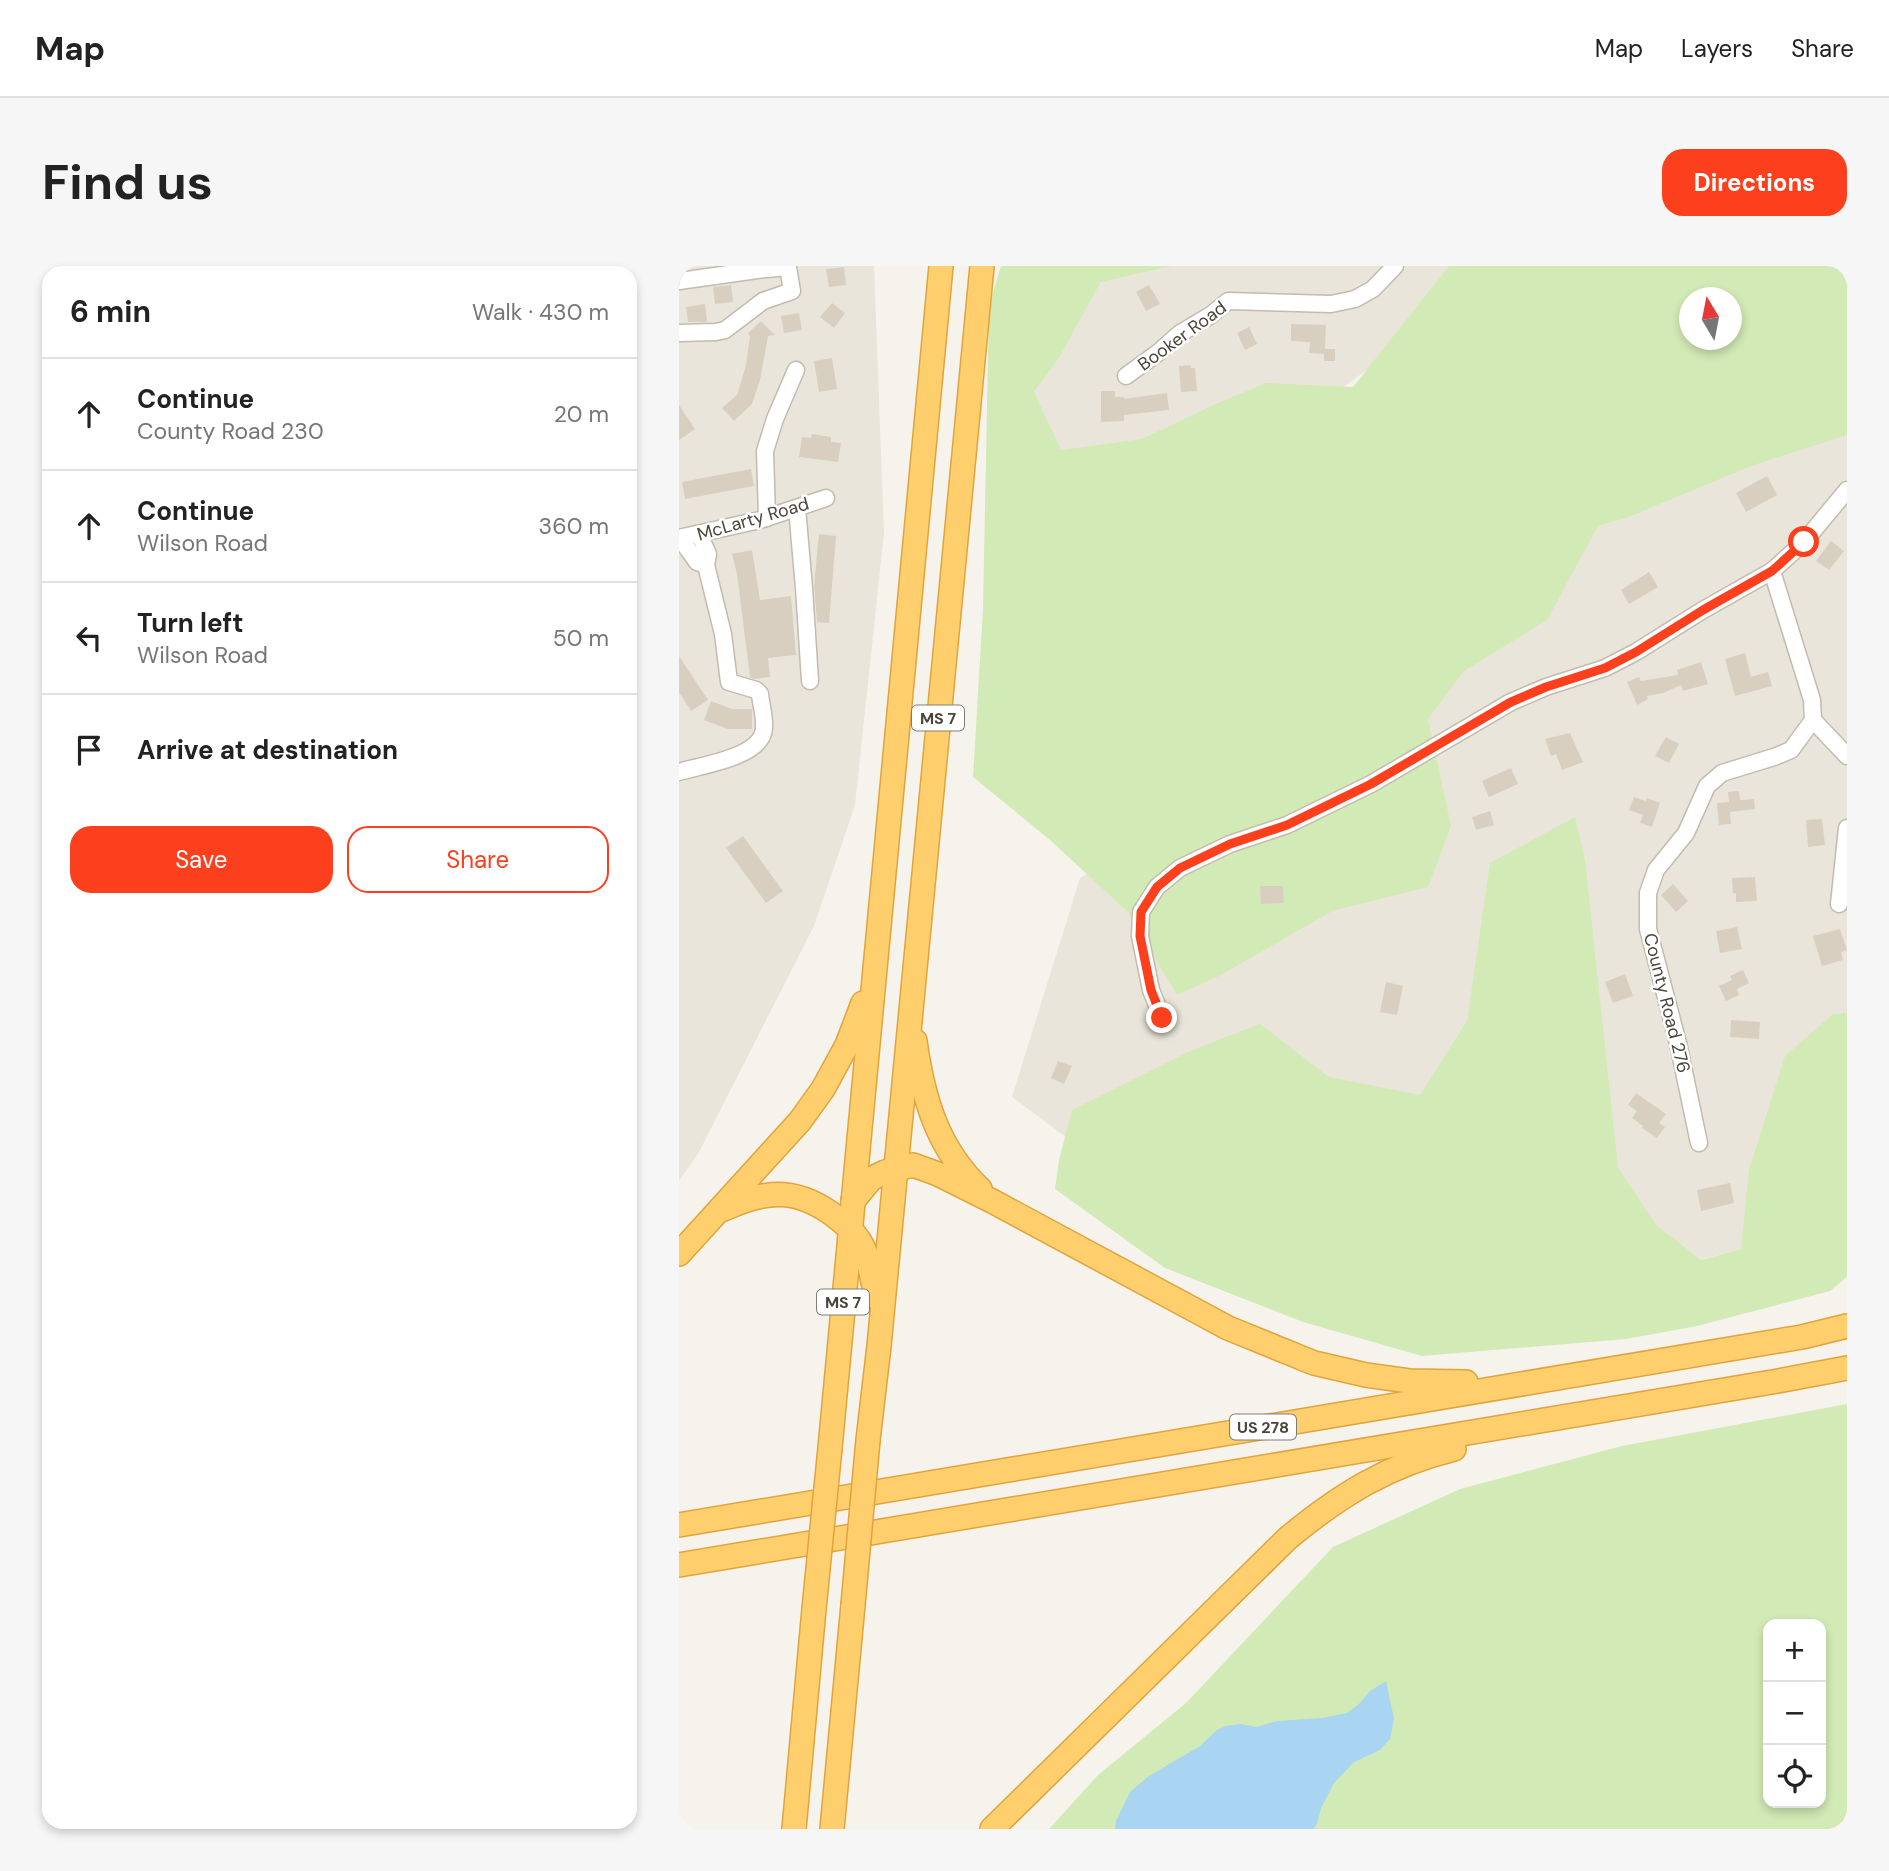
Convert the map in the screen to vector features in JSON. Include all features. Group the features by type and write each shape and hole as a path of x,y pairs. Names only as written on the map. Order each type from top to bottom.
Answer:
{"highway":[{"name":"MS 7","path":"795,1826 941,266"},
{"name":"MS 7","path":"832,1829 982,267"},
{"path":"679,1254 800,1121 823,1089 861,1010 878,924"},
{"path":"910,1007 920,1071 938,1132 952,1157 970,1180 992,1201"},
{"path":"853,1201 871,1179 913,1165 938,1174 992,1201 1228,1328 1314,1363 1366,1375 1409,1381 1451,1383 1556,1378"},
{"path":"716,1213 745,1199 789,1194 814,1201 850,1228 866,1252 877,1298 879,1346"},
{"name":"US 278","path":"679,1525 1802,1337 1847,1326"},
{"name":"US 278","path":"679,1565 1847,1368"},
{"path":"992,1829 1288,1538 1316,1514 1345,1494 1427,1455 1494,1439 1569,1416"},
{"path":"818,1829 835,1802"}],"street":[{"name":"Booker Road","path":"1126,376 1179,334 1211,315 1228,301 1331,304 1355,299 1373,289 1395,266"},
{"path":"679,281 788,267 792,291 763,300 725,330 679,332"},
{"path":"767,518 765,451 796,370"},
{"path":"1162,1018 1151,990 1140,936 1141,912 1157,887 1180,868 1230,844 1287,825 1371,784 1511,702 1546,687 1605,668 1636,652 1772,571 1804,542 1847,490"},
{"name":"McLarty Road","path":"679,538 767,518 826,498"},
{"path":"797,508 810,681"},
{"path":"679,772 745,753 760,741 765,729 756,690 729,682 719,615 706,565 708,555 699,534"},
{"path":"679,538 697,562 706,565"},
{"path":"1772,571 1812,700 1813,720 1847,756"},
{"name":"County Road 276","path":"1699,1143 1678,1043 1648,929 1648,893 1656,870 1686,832 1707,786 1722,773 1791,750 1813,720"},
{"path":"1839,904 1847,828"}],"shaded area":[{"path":"679,266 874,266 884,533 855,805 814,926 698,1154 679,1181"},
{"path":"1173,266 1458,266 1397,347 1284,432 1042,473 1034,392 1059,358 1101,282"},
{"path":"1847,426 1847,1095 1741,1249 1651,1273 1122,1179 1012,1097 1080,878 1598,526 1629,517"}],"green space":[{"path":"1001,266 1173,266 1101,282 1059,358 1034,392 1061,450 1142,439 1266,383 1353,387 1449,266 1847,266 1847,435 1754,465 1629,517 1598,526 1547,620 1464,671 1428,719 1451,826 1428,887 1332,911 1221,975 1177,995 1128,912 1050,840 973,777 983,609 989,306"},
{"path":"1575,817 1585,860 1618,1168 1656,1225 1701,1260 1741,1249 1749,1170 1785,1056 1833,1014 1847,1013 1847,1277 1830,1291 1697,1326 1626,1339 1422,1356 1303,1322 1165,1268 1055,1189 1059,1160 1072,1110 1190,1051 1260,1024 1329,1077 1420,1095 1467,1021 1490,863"},
{"path":"1847,1404 1847,1829 1049,1829 1098,1775 1186,1703 1333,1547 1460,1489 1622,1446"}],"water":[{"path":"1386,1681 1394,1719 1390,1739 1380,1750 1354,1762 1334,1783 1313,1829 1115,1829 1130,1792 1149,1776 1200,1746 1217,1730 1241,1724 1256,1727 1277,1721 1323,1718 1347,1713 1370,1691"}],"building":[{"path":"844,267 846,285 829,287 826,269"},
{"path":"731,285 733,302 715,304 713,287"},
{"path":"1149,285 1160,304 1146,311 1136,292"},
{"path":"832,303 845,313 834,328 820,317"},
{"path":"705,304 707,322 688,322 686,307"},
{"path":"799,313 802,330 784,333 781,316"},
{"path":"761,321 775,335 768,336 760,380 752,404 734,421 722,408 737,395 746,365 750,336 748,333"},
{"path":"1291,324 1326,325 1325,349 1335,349 1335,361 1324,361 1324,354 1309,353 1310,342 1291,341"},
{"path":"1249,327 1257,344 1245,350 1237,333"},
{"path":"832,358 837,389 819,392 814,361"},
{"path":"1190,365 1195,368 1197,391 1181,392 1179,366"},
{"path":"1101,391 1115,391 1115,397 1124,399 1167,393 1169,410 1124,415 1124,421 1101,422"},
{"path":"679,405 695,429 679,440"},
{"path":"812,434 831,437 831,442 841,443 838,462 799,457 802,437 811,438"},
{"path":"751,469 754,486 685,499 682,482"},
{"path":"1767,476 1777,495 1746,512 1736,493"},
{"path":"819,534 836,536 829,623 817,622 814,585"},
{"path":"1831,541 1844,551 1829,570 1816,561"},
{"path":"752,550 760,600 791,596 796,655 768,658 770,677 754,679 750,677 732,554"},
{"path":"1649,572 1658,587 1629,604 1621,590"},
{"path":"1745,653 1751,677 1768,672 1772,686 1735,696 1725,659"},
{"path":"679,656 708,700 691,711 679,692"},
{"path":"1701,662 1708,684 1683,691 1681,685 1647,696 1648,699 1637,705 1627,682 1639,677 1641,681 1678,675 1677,670"},
{"path":"711,701 732,709 752,709 752,729 728,729 704,720"},
{"path":"1570,733 1583,762 1562,770 1556,754 1551,756 1545,739"},
{"path":"1666,737 1679,744 1669,763 1655,756"},
{"path":"1511,768 1518,784 1489,797 1482,781"},
{"path":"1739,791 1740,800 1754,799 1755,809 1730,812 1731,824 1719,825 1717,803 1729,802 1728,792"},
{"path":"1634,797 1660,803 1652,827 1640,823 1643,815 1629,810"},
{"path":"1490,811 1494,825 1476,830 1472,817"},
{"path":"1822,819 1825,845 1808,847 1806,820"},
{"path":"743,836 783,891 766,903 726,848"},
{"path":"1755,877 1757,901 1736,902 1732,878"},
{"path":"1673,884 1688,901 1676,912 1661,895"},
{"path":"1260,886 1283,886 1284,903 1261,904"},
{"path":"1737,927 1742,949 1720,953 1716,931"},
{"path":"1840,929 1847,950 1841,952 1843,960 1822,966 1813,936"},
{"path":"1743,970 1749,983 1737,989 1739,995 1726,1001 1719,986 1732,980 1730,976"},
{"path":"1625,974 1633,996 1613,1003 1605,982"},
{"path":"1386,982 1403,986 1397,1015 1380,1012"},
{"path":"1731,1020 1760,1022 1759,1039 1730,1037"},
{"path":"1058,1061 1072,1066 1064,1084 1051,1078"},
{"path":"1636,1093 1666,1114 1659,1123 1665,1127 1657,1138 1632,1118 1637,1111 1628,1105"},
{"path":"1730,1183 1734,1203 1701,1211 1697,1190"}],"route":[{"path":"1162,1018 1151,990 1140,936 1141,912 1157,887 1180,868 1230,844 1287,825 1371,784 1511,702 1546,687 1605,668 1636,652 1772,571 1804,542"}]}
